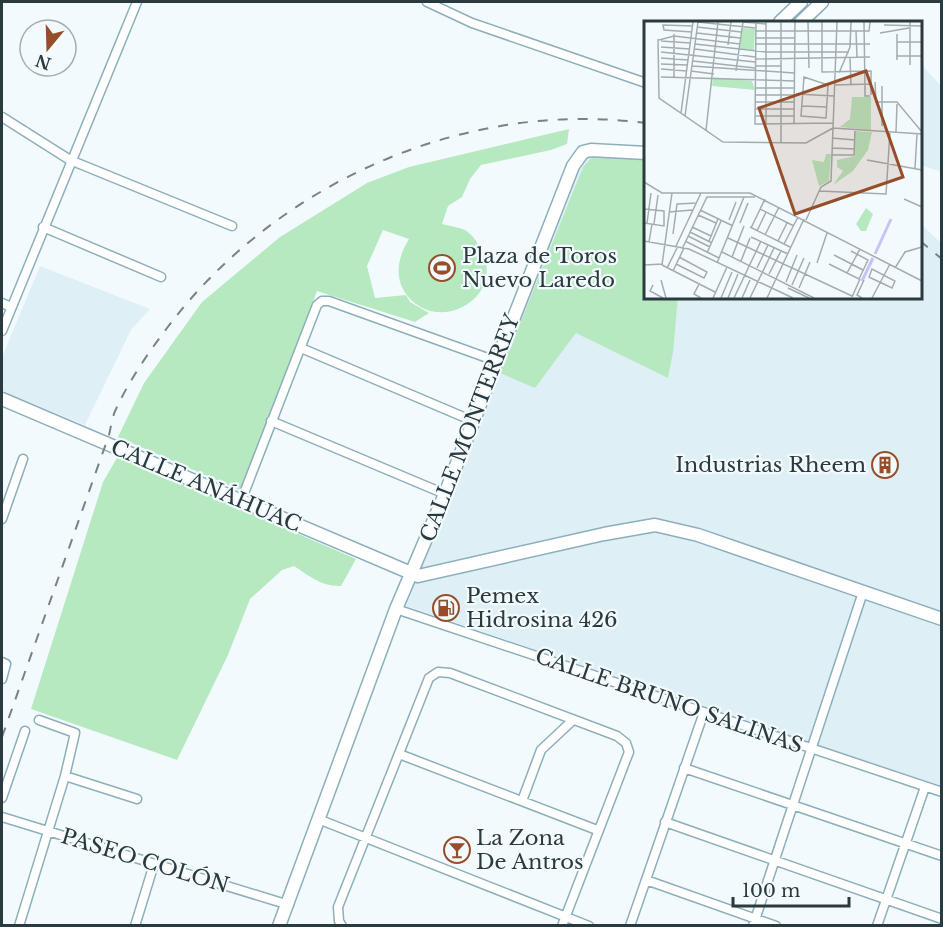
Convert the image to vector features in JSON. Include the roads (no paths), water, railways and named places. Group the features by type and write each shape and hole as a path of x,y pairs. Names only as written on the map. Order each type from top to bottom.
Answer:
{"street":[{"path":"2,331 70,160 137,2"},
{"path":"426,2 471,23 644,82"},
{"path":"781,21 801,2"},
{"path":"802,21 822,2"},
{"path":"2,117 70,160 232,226"},
{"name":"CALLE MONTERREY","path":"279,926 289,905 496,361 578,158 583,152 591,150 644,153"},
{"path":"44,227 161,277"},
{"path":"241,501 317,304 322,301 328,300 496,361"},
{"path":"2,303 11,307"},
{"path":"301,348 473,421"},
{"name":"CALLE ANÁHUAC","path":"2,399 241,501 415,571"},
{"path":"271,421 445,494"},
{"path":"2,519 23,459"},
{"path":"415,571 654,525 698,535 942,619"},
{"path":"754,922 863,592"},
{"name":"CALLE BRUNO SALINAS","path":"400,611 942,792"},
{"path":"2,679 4,663"},
{"path":"341,923 338,907 429,678 438,672 450,673 617,736 626,743 629,752 597,830 562,926"},
{"path":"630,926 704,712"},
{"path":"19,926 65,776 75,734 39,720"},
{"path":"522,801 541,750 573,720"},
{"path":"2,798 25,731"},
{"path":"399,754 597,830"},
{"path":"684,768 942,856"},
{"path":"65,776 137,799"},
{"path":"877,926 925,787"},
{"name":"PASEO COLÓN","path":"2,817 289,905"},
{"path":"665,822 942,919"},
{"path":"319,823 365,838 589,926"},
{"path":"135,926 154,864"},
{"path":"646,880 754,922 776,926"}],"railway":[{"path":"2,737 109,435 116,409 153,347 211,277 262,231 318,193 379,162 443,139 510,125 578,119 644,123"},
{"path":"922,243 942,259"}],"place":[{"name":"Plaza de Toros Nuevo Laredo","path":"442,268"},
{"name":"Industrias Rheem","path":"885,465"},
{"name":"Pemex Hidrosina 426","path":"446,608"},
{"name":"La Zona De Antros","path":"457,850"}]}
